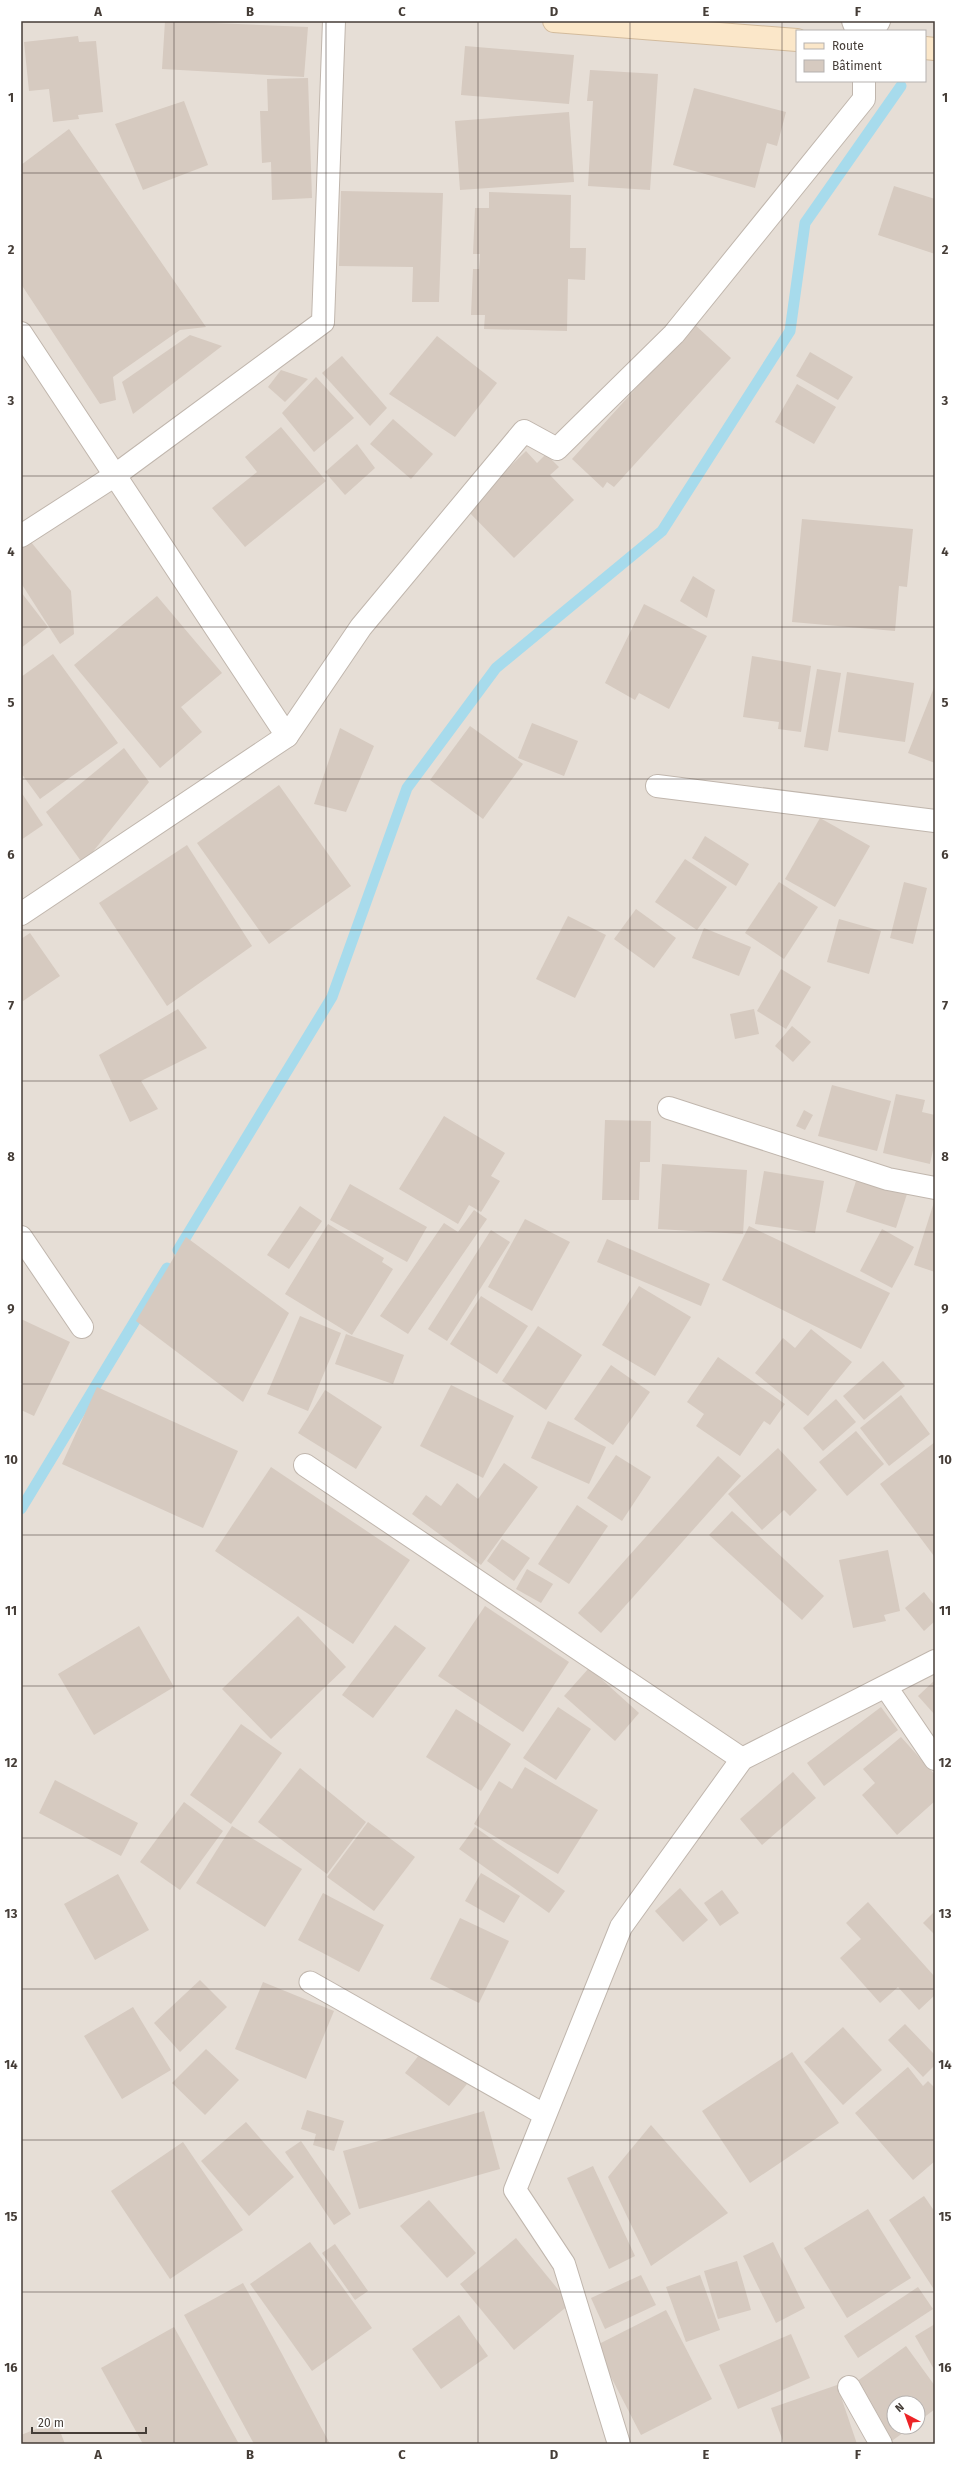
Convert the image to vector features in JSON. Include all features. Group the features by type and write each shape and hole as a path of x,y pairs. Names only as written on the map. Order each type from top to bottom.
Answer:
{"street":[{"path":"21,536 114,476 323,322 334,21"},
{"path":"554,21 796,40"},
{"path":"874,30 879,21"},
{"path":"21,914 287,736 361,627 524,431 557,449 674,334 864,99 864,82"},
{"path":"21,334 287,736"},
{"path":"657,786 935,821"},
{"path":"669,1108 888,1179 935,1188"},
{"path":"21,1237 82,1327"},
{"path":"305,1465 742,1760"},
{"path":"620,2444 564,2264 516,2190 545,2115 621,1927 742,1760 935,1662"},
{"path":"886,1687 935,1759"},
{"path":"849,2387 881,2444"}],"lane":[{"path":"310,1982 545,2115"}],"shaded area":[{"path":"21,21 935,21 935,2444 21,2444"}],"building":[{"path":"165,21 308,27 304,77 162,69"},
{"path":"78,36 79,42 96,41 103,112 78,115 79,119 53,122 49,89 29,91 24,42"},
{"path":"465,46 574,55 569,104 461,95"},
{"path":"590,70 658,74 650,190 588,186 593,101 587,101"},
{"path":"308,78 312,198 272,200 271,162 262,163 260,111 268,111 267,79"},
{"path":"694,88 786,112 777,146 767,143 755,188 673,165"},
{"path":"184,101 208,165 143,190 115,124"},
{"path":"569,112 574,182 460,190 455,121"},
{"path":"69,129 206,327 180,330 113,377 116,400 100,404 21,284 21,165"},
{"path":"894,186 935,199 935,254 878,235"},
{"path":"341,191 443,193 439,302 412,302 413,267 339,266"},
{"path":"489,192 571,195 570,248 586,248 585,280 568,279 567,331 484,329 485,315 471,315 473,269 479,269 480,254 473,254 475,208 489,208"},
{"path":"694,324 731,358 614,487 607,482 603,488 572,459"},
{"path":"190,335 222,346 133,414 122,382"},
{"path":"437,336 497,383 455,437 389,394"},
{"path":"810,352 853,377 838,400 796,376"},
{"path":"342,356 387,408 370,426 322,373"},
{"path":"281,370 308,379 285,402 268,387"},
{"path":"316,377 354,418 314,452 282,413"},
{"path":"797,384 836,407 814,444 775,422"},
{"path":"393,419 433,454 411,479 370,444"},
{"path":"281,427 326,481 245,547 212,508 257,472 245,457"},
{"path":"357,444 375,468 345,495 325,472"},
{"path":"526,451 537,463 546,454 559,467 550,475 574,500 514,558 466,509"},
{"path":"802,519 913,529 907,587 899,586 895,631 792,622"},
{"path":"31,542 71,591 74,634 60,644 21,583 21,548"},
{"path":"693,576 715,590 707,618 680,601"},
{"path":"21,592 48,627 21,648"},
{"path":"157,596 222,673 181,707 202,732 160,768 74,665"},
{"path":"644,604 707,636 669,709 639,693 635,700 605,683"},
{"path":"53,654 118,743 40,799 21,773 21,677"},
{"path":"752,656 811,666 801,732 778,729 779,722 743,717"},
{"path":"817,669 841,673 828,751 804,747"},
{"path":"847,672 914,683 905,742 838,732"},
{"path":"935,685 935,763 908,753"},
{"path":"532,723 578,741 564,776 518,758"},
{"path":"470,726 523,764 483,819 430,780"},
{"path":"340,728 374,746 346,812 314,804"},
{"path":"124,748 149,782 83,864 46,812"},
{"path":"279,785 351,886 269,944 197,843"},
{"path":"21,792 43,825 21,840"},
{"path":"820,818 870,846 835,907 785,879"},
{"path":"705,836 749,864 736,886 692,858"},
{"path":"187,845 252,946 167,1006 99,903"},
{"path":"685,859 727,887 697,930 655,902"},
{"path":"779,882 818,907 784,959 745,933"},
{"path":"904,882 927,888 913,944 890,938"},
{"path":"636,909 676,938 654,968 614,939"},
{"path":"568,916 606,935 575,998 536,979"},
{"path":"839,919 881,931 869,974 827,962"},
{"path":"704,928 751,947 739,976 692,958"},
{"path":"30,933 60,976 23,1001 21,998 21,939"},
{"path":"781,969 811,987 786,1029 757,1011"},
{"path":"178,1009 207,1048 141,1081 158,1109 130,1122 99,1055"},
{"path":"754,1009 759,1034 735,1039 730,1014"},
{"path":"792,1026 811,1042 793,1062 775,1046"},
{"path":"832,1085 891,1101 877,1151 818,1136"},
{"path":"896,1094 925,1100 922,1112 935,1115 935,1141 930,1164 883,1153"},
{"path":"804,1110 813,1115 805,1130 796,1126"},
{"path":"444,1116 505,1153 491,1176 500,1181 481,1212 469,1205 458,1224 399,1189"},
{"path":"605,1120 651,1121 650,1162 640,1162 639,1200 602,1200"},
{"path":"662,1164 747,1170 743,1234 658,1229"},
{"path":"764,1171 824,1181 815,1233 755,1224"},
{"path":"857,1178 907,1194 896,1228 846,1212"},
{"path":"350,1184 427,1227 407,1262 330,1220"},
{"path":"935,1199 935,1272 914,1265"},
{"path":"300,1206 322,1221 289,1269 267,1255"},
{"path":"474,1210 487,1219 408,1334 380,1316 444,1223 458,1232"},
{"path":"525,1219 570,1242 532,1311 488,1287"},
{"path":"328,1224 384,1258 382,1262 393,1269 352,1335 285,1294"},
{"path":"749,1226 890,1293 861,1349 722,1280"},
{"path":"882,1229 914,1247 892,1288 860,1271"},
{"path":"491,1230 510,1242 447,1341 428,1329"},
{"path":"186,1237 289,1313 243,1402 136,1321"},
{"path":"607,1239 710,1284 701,1306 597,1262"},
{"path":"639,1286 691,1317 655,1376 602,1345"},
{"path":"481,1296 528,1326 497,1374 450,1344"},
{"path":"300,1316 341,1333 308,1411 267,1394"},
{"path":"21,1319 70,1342 34,1416 21,1410"},
{"path":"538,1326 582,1355 546,1410 502,1381"},
{"path":"811,1329 852,1362 808,1416 755,1373 783,1338 795,1348"},
{"path":"346,1334 404,1355 393,1384 335,1364"},
{"path":"718,1357 785,1404 770,1425 764,1421 740,1456 696,1426 704,1414 687,1402"},
{"path":"883,1361 905,1386 864,1420 843,1396"},
{"path":"611,1365 650,1392 613,1445 574,1419"},
{"path":"451,1385 514,1416 483,1478 420,1446"},
{"path":"97,1387 238,1451 203,1528 62,1464"},
{"path":"325,1390 382,1427 356,1469 298,1433"},
{"path":"901,1395 930,1434 889,1466 860,1428"},
{"path":"836,1399 856,1422 823,1451 803,1428"},
{"path":"548,1421 606,1447 589,1484 531,1458"},
{"path":"856,1431 884,1464 847,1496 819,1462"},
{"path":"935,1442 935,1555 934,1556 880,1484"},
{"path":"778,1448 817,1490 790,1516 784,1510 762,1530 728,1494"},
{"path":"616,1455 651,1477 622,1521 587,1498"},
{"path":"718,1456 741,1476 601,1633 578,1613"},
{"path":"504,1463 538,1487 481,1565 412,1514 426,1495 441,1506 457,1483 478,1499"},
{"path":"271,1467 410,1560 353,1644 215,1551"},
{"path":"577,1505 608,1526 569,1584 538,1564"},
{"path":"732,1511 824,1596 802,1620 709,1535"},
{"path":"502,1539 530,1558 514,1581 487,1561"},
{"path":"888,1550 900,1611 884,1615 886,1621 853,1628 839,1560"},
{"path":"527,1569 553,1584 541,1603 516,1589"},
{"path":"924,1592 935,1606 935,1621 924,1631 905,1608"},
{"path":"485,1606 569,1662 523,1732 438,1676"},
{"path":"298,1616 346,1667 271,1739 222,1689"},
{"path":"395,1625 426,1648 373,1718 342,1695"},
{"path":"139,1626 174,1687 94,1735 58,1674"},
{"path":"589,1668 639,1713 615,1741 564,1696"},
{"path":"935,1680 935,1715 918,1696"},
{"path":"558,1707 591,1729 556,1780 523,1758"},
{"path":"881,1707 898,1730 824,1786 807,1763"},
{"path":"456,1709 511,1744 481,1791 426,1757"},
{"path":"241,1724 282,1753 231,1824 190,1795"},
{"path":"901,1737 935,1775 935,1801 897,1835 862,1795 875,1783 863,1769"},
{"path":"525,1767 598,1810 558,1874 474,1824 499,1781 512,1789"},
{"path":"300,1768 366,1822 327,1874 258,1822"},
{"path":"793,1772 816,1798 762,1845 740,1819"},
{"path":"55,1780 138,1823 121,1856 39,1813"},
{"path":"184,1802 223,1831 180,1890 140,1862"},
{"path":"368,1822 415,1857 374,1911 327,1877"},
{"path":"232,1826 302,1869 265,1927 196,1883"},
{"path":"475,1827 565,1891 549,1913 459,1849"},
{"path":"481,1873 520,1896 504,1923 465,1901"},
{"path":"118,1874 149,1930 95,1960 64,1904"},
{"path":"680,1888 708,1920 683,1942 655,1911"},
{"path":"722,1890 739,1913 720,1926 704,1903"},
{"path":"323,1893 384,1925 359,1972 298,1940"},
{"path":"868,1902 935,1977 935,1995 919,2010 898,1987 880,2003 840,1958 861,1939 846,1923"},
{"path":"935,1911 935,1935 923,1923"},
{"path":"460,1918 509,1941 479,2003 430,1979"},
{"path":"200,1980 227,2007 180,2052 154,2023"},
{"path":"263,1982 334,2011 306,2079 235,2049"},
{"path":"133,2007 171,2070 122,2099 84,2036"},
{"path":"905,2024 935,2055 935,2065 923,2077 888,2040"},
{"path":"843,2027 882,2070 843,2105 804,2062"},
{"path":"206,2049 239,2080 205,2115 172,2083"},
{"path":"423,2050 467,2084 449,2106 405,2073"},
{"path":"792,2052 839,2123 750,2183 702,2111"},
{"path":"908,2067 923,2086 928,2081 935,2088 935,2161 913,2180 855,2113"},
{"path":"307,2110 344,2121 334,2151 313,2145 316,2134 301,2129"},
{"path":"484,2111 500,2169 359,2209 343,2151"},
{"path":"246,2122 294,2177 249,2216 201,2161"},
{"path":"651,2125 728,2213 651,2266 608,2177"},
{"path":"301,2141 351,2214 334,2225 285,2152"},
{"path":"183,2142 243,2230 170,2279 111,2191"},
{"path":"593,2166 635,2256 609,2269 567,2178"},
{"path":"924,2196 935,2212 935,2291 889,2220"},
{"path":"429,2200 476,2253 447,2278 400,2226"},
{"path":"868,2209 911,2278 847,2318 804,2248"},
{"path":"516,2238 570,2304 514,2350 460,2284"},
{"path":"310,2242 372,2328 312,2371 250,2284"},
{"path":"773,2242 805,2308 776,2323 743,2256"},
{"path":"335,2244 368,2291 355,2300 322,2253"},
{"path":"737,2261 751,2310 718,2319 704,2271"},
{"path":"641,2275 656,2305 605,2329 591,2298"},
{"path":"700,2275 720,2330 686,2342 666,2287"},
{"path":"243,2283 330,2444 254,2444 184,2315"},
{"path":"918,2287 933,2309 858,2358 844,2336"},
{"path":"666,2310 712,2399 641,2435 595,2346"},
{"path":"459,2315 488,2356 441,2389 412,2349"},
{"path":"935,2324 935,2371 915,2336"},
{"path":"174,2327 239,2444 143,2444 101,2368"},
{"path":"791,2334 810,2378 738,2409 719,2365"},
{"path":"906,2346 935,2386 935,2409 926,2416 926,2395 886,2395 886,2435 900,2435 889,2443 849,2387"},
{"path":"837,2385 857,2444 784,2444 771,2408"},
{"path":"56,2421 65,2444 21,2444 21,2435"}],"waterway":[{"path":"178,1250 332,997 407,788 496,668 662,531 790,331 805,223 901,86"},
{"path":"21,1509 167,1268"}]}
